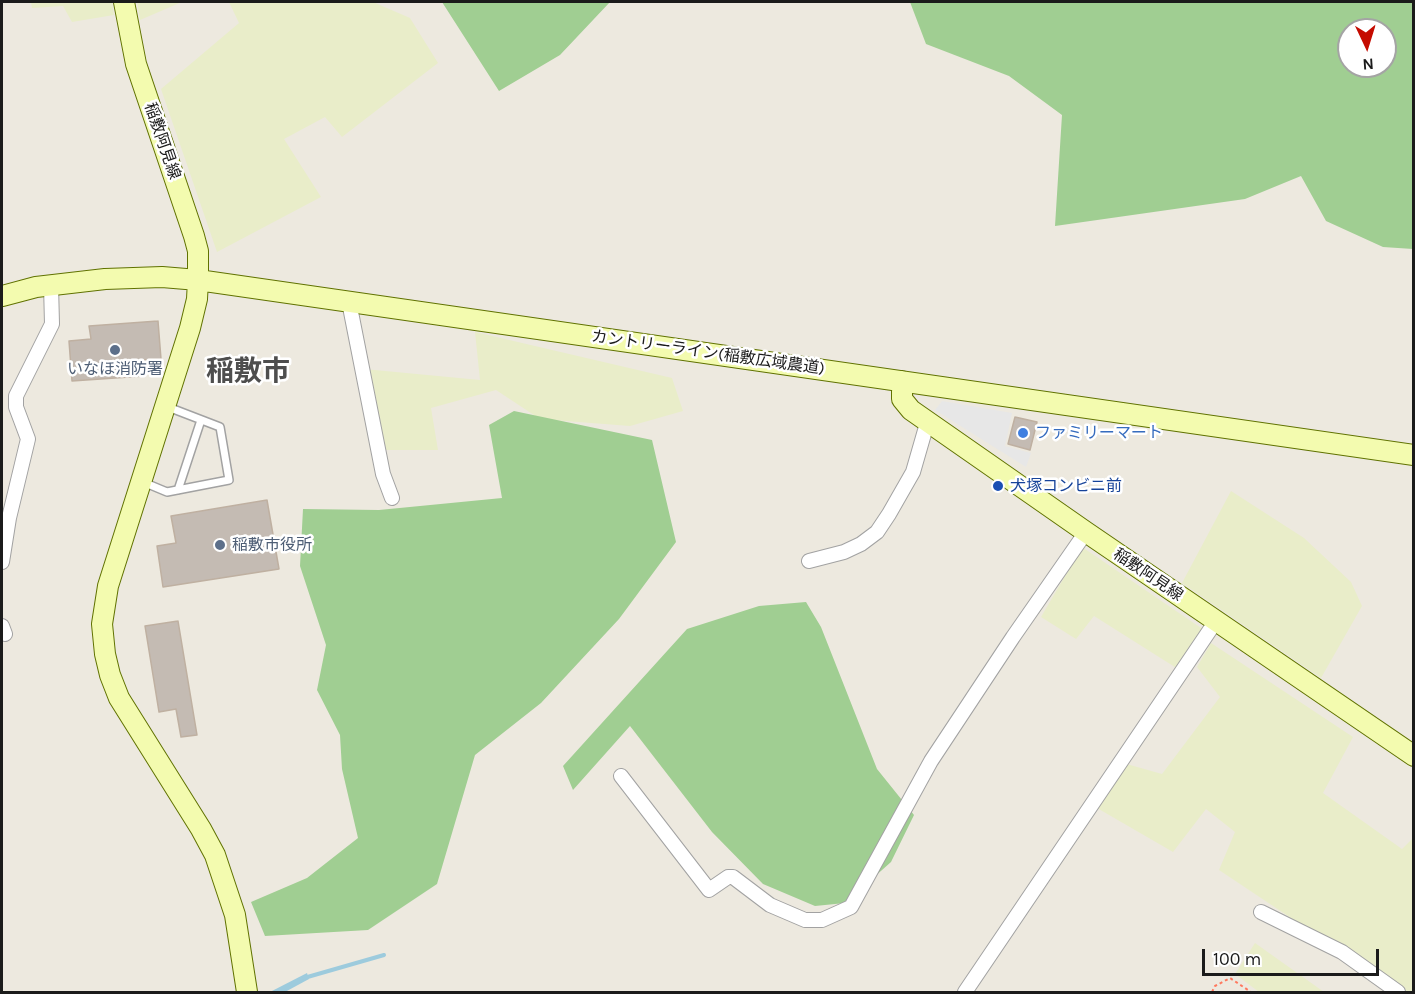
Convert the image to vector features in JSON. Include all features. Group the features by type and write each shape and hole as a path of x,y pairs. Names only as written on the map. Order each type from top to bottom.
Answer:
{"main road":[{"name":"稲敷阿見線","path":"124,2 136,64 198,251 198,280 197,299 190,328 108,586 102,624 105,654 119,698 215,855 235,915 247,993"},
{"name":"カントリーライン(稲敷広域農道)","path":"2,296 36,287 130,277 198,280 1413,455"},
{"name":"稲敷阿見線","path":"902,381 902,399 905,404 1086,532 1413,756"}],"street":[{"path":"2,562 5,522 28,439 16,407 16,396 52,324 51,285"},
{"path":"349,302 383,474 392,498"},
{"path":"2,404 16,407"},
{"path":"808,561 844,552 861,544 876,531 889,514 913,472 928,420"},
{"path":"621,776 709,890 728,877 734,877 770,905 805,920 822,920 851,907 931,761 1086,532"},
{"path":"965,993 1216,621"},
{"path":"2,626 5,634 2,633"},
{"path":"1262,912 1342,952 1398,993"}],"lane":[{"path":"141,482 167,492 229,480 220,427 164,406"},
{"path":"178,490 201,420"}],"path":[{"path":"1212,993 1215,986 1230,978 1251,993"}],"green space":[{"path":"31,2 112,2 114,15 72,22 63,6 32,8"},
{"path":"137,2 182,2 140,20"},
{"path":"229,2 373,2 410,18 438,63 342,137 325,117 284,139 321,197 217,252 161,89 239,23"},
{"path":"442,2 610,2 560,55 499,91"},
{"path":"910,2 1413,2 1413,249 1383,247 1326,221 1301,176 1245,199 1055,226 1062,115 1009,76 926,44"},
{"path":"475,332 672,378 683,411 630,426 540,419 496,390 431,408 438,450 385,450 364,369 480,380"},
{"path":"514,411 652,440 676,542 619,619 541,703 475,755 437,884 368,930 265,936 251,902 307,878 358,838 342,769 340,735 317,690 326,645 300,566 303,509 379,510 502,498 489,425"},
{"path":"1231,491 1304,538 1351,582 1362,606 1321,678 1182,583"},
{"path":"1082,547 1204,630 1178,669 1094,616 1076,639 1041,617"},
{"path":"806,602 821,627 877,769 914,815 891,862 845,903 815,906 763,884 712,832 630,726 573,790 563,766 687,629 759,606"},
{"path":"1211,643 1353,737 1323,793 1402,849 1413,838 1413,992 1408,992 1342,952 1219,870 1235,832 1206,809 1173,852 1097,808 1123,763 1162,774 1220,697 1197,667"},
{"path":"1255,943 1324,992 1259,992 1235,974"}],"shaded area":[{"path":"942,401 1012,413 1005,446 1031,453 1026,467 935,410"}],"water":[{"path":"307,973 309,979 285,992 270,992"}],"building":[{"name":"いなほ消防署","path":"158,321 161,359 142,360 144,376 72,381 69,341 91,339 89,326"},
{"name":"ファミリーマート","path":"1015,417 1037,422 1030,450 1008,444"},
{"name":"稲敷市役所","path":"267,500 279,569 163,587 157,546 176,543 171,516"},
{"path":"178,621 197,735 181,737 176,709 159,712 145,626"}],"waterway":[{"path":"304,978 384,955"}],"place":[{"name":"いなほ消防署","path":"115,350"},
{"name":"ファミリーマート","path":"1023,433"},
{"name":"犬塚コンビニ前","path":"998,486"},
{"name":"稲敷市役所","path":"220,545"}],"district":[{"name":"稲敷市","path":"248,372"}]}
